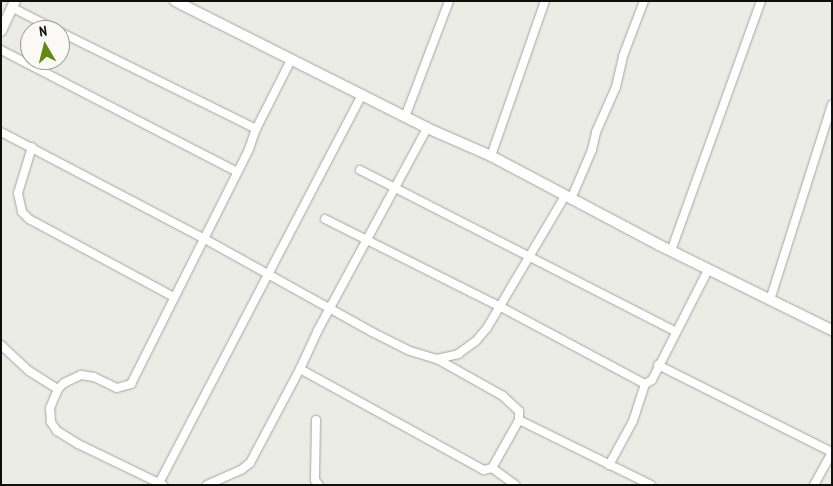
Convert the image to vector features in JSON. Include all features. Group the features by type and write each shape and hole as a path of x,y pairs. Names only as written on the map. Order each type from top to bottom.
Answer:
{"street":[{"path":"175,1 427,128 491,156 708,270 832,330"},
{"path":"405,117 449,1"},
{"path":"491,156 545,1"},
{"path":"437,359 450,357 468,350 486,328 529,257 568,198 616,86 623,56 644,1"},
{"path":"671,251 761,1"},
{"path":"1,31 14,5 39,20"},
{"path":"70,37 256,129"},
{"path":"1,50 237,172"},
{"path":"291,60 131,384 117,388 94,377 80,375 64,383 58,389 50,416 56,430 78,444 161,484 267,272 362,94"},
{"path":"770,300 832,105"},
{"path":"207,485 241,470 250,463 300,369 330,307 427,128"},
{"path":"1,132 267,272 410,351 437,359 514,404 519,411 519,420 492,468 484,470 300,369"},
{"path":"32,147 18,193 22,212 28,219 174,297"},
{"path":"360,170 675,331"},
{"path":"325,219 499,306 645,384"},
{"path":"609,465 633,422 645,384 652,380 675,331 708,270"},
{"path":"1,345 29,371 58,389"},
{"path":"658,365 832,452 814,485"},
{"path":"316,420 315,480 319,485"},
{"path":"519,420 650,484"},
{"path":"492,468 515,485"}]}
